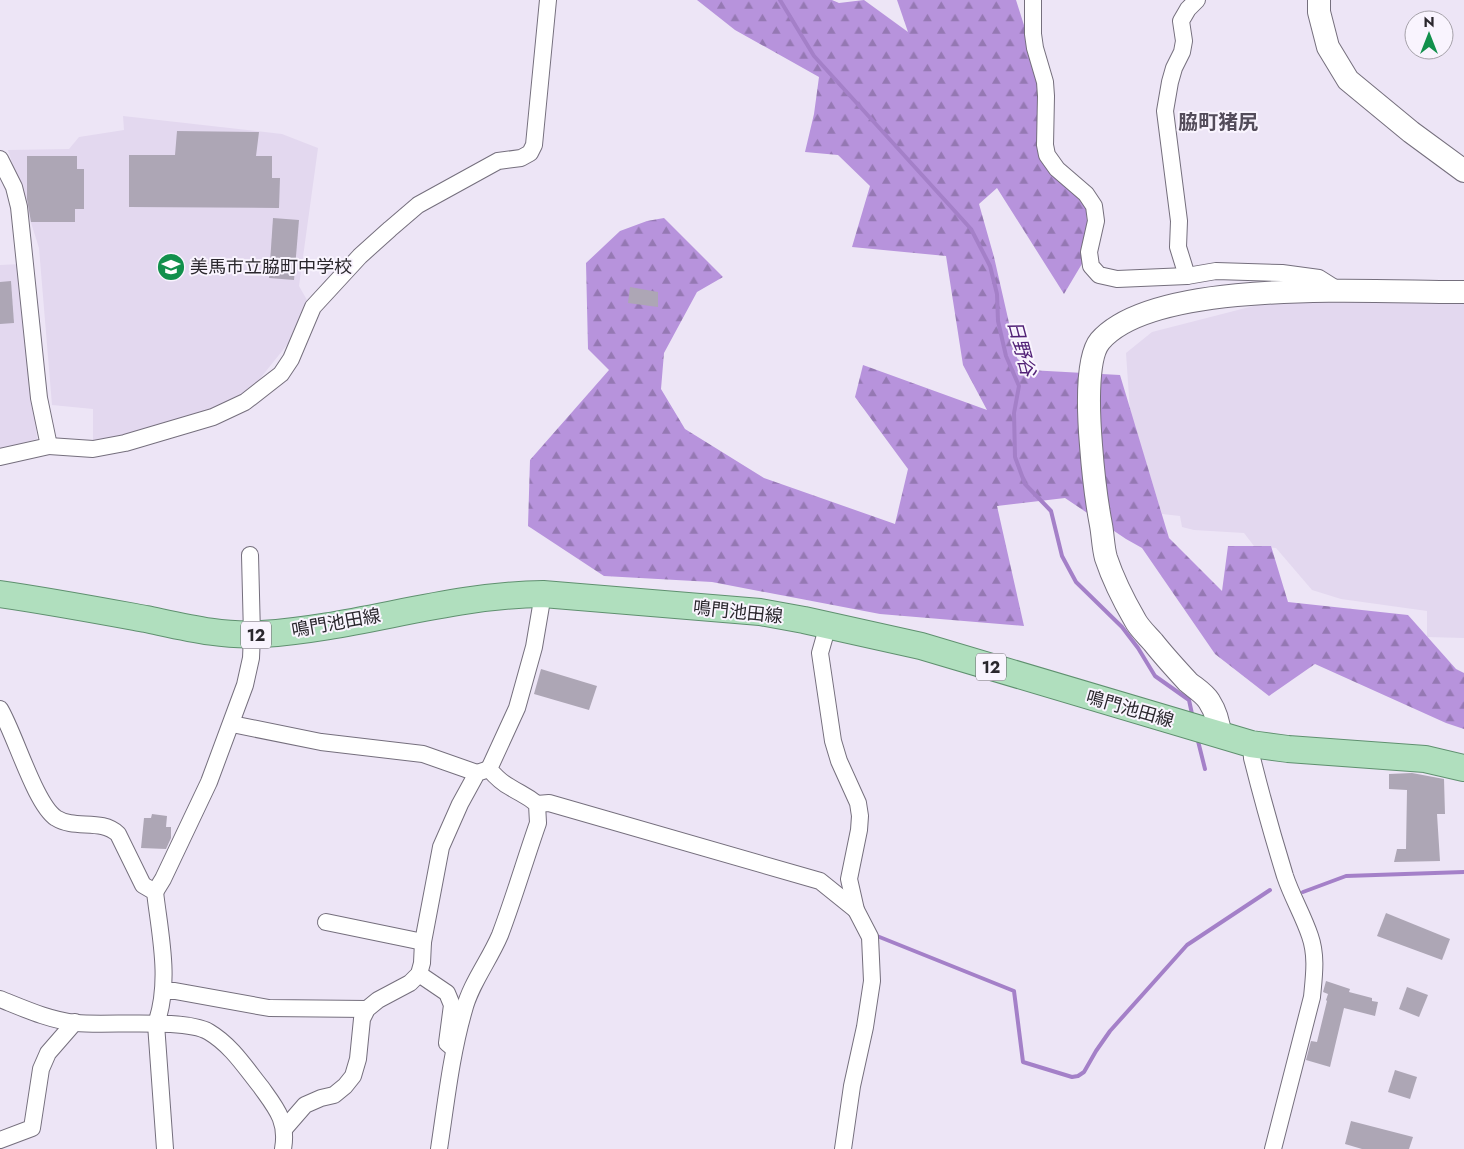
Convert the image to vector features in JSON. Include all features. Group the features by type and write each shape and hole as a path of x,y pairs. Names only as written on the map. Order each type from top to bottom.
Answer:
{"main road":[{"name":"鳴門池田線","path":"0,594 54,602 221,633 252,635 299,631 472,599 513,594 543,594 760,612 921,646 1251,744 1288,749 1425,759 1464,768"}],"street":[{"path":"0,457 49,446 92,449 125,444 213,417 245,402 281,374 291,359 313,307 360,256 418,204 498,161 521,158 530,153 534,145 548,0"},
{"path":"1034,0 1033,34 1045,82 1045,145 1047,155 1057,169 1086,194 1094,206 1096,221 1089,252 1092,266 1099,275 1117,279 1187,276 1216,271 1282,273 1319,278 1338,290"},
{"path":"1187,276 1178,247 1179,221 1164,111 1174,68 1182,52 1184,41 1181,21 1188,9 1197,0"},
{"path":"1319,0 1319,12 1328,47 1348,80 1411,132 1464,171"},
{"path":"0,159 14,187 19,207 39,398 49,446"},
{"path":"1220,735 1218,720 1208,699 1173,666 1136,623 1121,594 1106,557 1094,485 1090,429 1090,370 1099,342 1113,330 1133,318 1171,306 1213,298 1338,290 1412,293 1464,292"},
{"path":"164,1149 156,1024 162,1008 164,991 163,964 154,892 163,879 209,782 232,724 244,685 251,658 250,555"},
{"path":"285,1128 305,1105 334,1095 345,1086 353,1076 358,1059 362,1019 367,1009 378,1000 410,983 419,974 422,962 422,942 440,847 460,804 483,771 517,708 534,648 543,594"},
{"path":"828,625 820,653 833,741 839,761 858,803 860,816 859,830 849,879 856,910 870,937 872,981 865,1027 852,1086 843,1149"},
{"path":"0,709 48,811 55,818 67,824 111,828 118,834 143,885 154,892"},
{"path":"232,724 321,742 423,754 483,771 526,794 537,804 538,823 500,935 492,954 472,988 464,1010 455,1050 439,1149"},
{"path":"1251,744 1252,758 1279,855 1292,897 1310,936 1314,954 1315,973 1312,996 1273,1149"},
{"path":"537,804 549,803 820,881 856,910"},
{"path":"326,922 422,942"},
{"path":"419,974 446,993 452,1005 447,1043 455,1050"},
{"path":"164,991 175,991 269,1008 367,1009"},
{"path":"0,999 46,1017 75,1022 184,1025 208,1030 230,1048 277,1109 285,1128 283,1149"},
{"path":"0,1140 32,1128 44,1061 48,1053 75,1022"}],"shaded area":[{"name":"美馬市立脇町中学校","path":"123,116 282,134 318,148 299,286 307,300 291,340 250,391 219,409 123,437 93,442 93,409 52,405 39,248 8,150 69,149 79,137 124,130"},
{"path":"21,264 37,439 0,449 0,265"},
{"path":"1289,297 1464,300 1464,638 1427,637 1427,611 1341,599 1312,590 1276,548 1254,546 1244,533 1194,530 1182,527 1180,516 1162,514 1130,411 1126,353 1152,332"}],"green space":[{"path":"697,0 832,0 839,3 864,0 908,32 897,0 1016,0 1035,60 1042,163 1085,191 1089,252 1064,294 997,188 979,204 994,257 1017,358 1029,370 1120,375 1169,538 1222,591 1228,546 1271,546 1288,602 1408,615 1456,669 1464,673 1464,729 1446,723 1315,664 1269,696 1215,654 1142,548 1065,498 997,506 1024,626 880,614 712,582 604,576 528,526 530,460 609,370 588,349 586,263 620,231 647,221 664,218 723,277 697,292 664,353 661,389 685,429 764,478 895,524 908,469 855,397 863,365 987,410 963,365 946,256 852,247 870,186 838,155 805,152 814,114 819,77 735,30"}],"building":[{"path":"177,131 259,132 256,156 272,156 272,178 280,178 279,208 129,207 129,155 175,155"},
{"path":"27,156 77,156 77,169 84,169 84,209 75,209 75,222 31,222 27,199"},
{"path":"273,218 299,220 294,280 269,278"},
{"path":"11,281 14,323 0,324 0,282"},
{"path":"630,287 658,292 658,307 628,303"},
{"path":"541,669 597,686 589,710 534,694"},
{"path":"1412,773 1444,779 1445,814 1437,814 1440,861 1394,862 1397,849 1406,849 1407,790 1389,789 1389,774"},
{"path":"152,814 167,816 166,827 171,827 171,838 166,849 141,848 144,818 151,818"},
{"path":"1386,913 1450,939 1442,960 1377,936"},
{"path":"1326,981 1350,989 1349,992 1372,998 1372,1001 1378,1002 1375,1016 1344,1008 1330,1067 1306,1060 1311,1041 1317,1042 1327,1001 1328,994 1323,992"},
{"path":"1407,987 1428,995 1419,1017 1399,1009"},
{"path":"1395,1070 1417,1077 1410,1099 1388,1092"},
{"path":"1351,1121 1413,1137 1409,1149 1362,1149 1345,1144"}],"waterway":[{"name":"日野谷","path":"780,0 814,56 971,229 990,266 997,294 998,321 1006,356 1019,386 1014,413 1015,457 1025,484 1051,511 1062,556 1076,582 1122,627 1138,648 1155,676 1189,700 1192,714"},
{"name":"日野谷","path":"1198,741 1205,769"},
{"path":"1303,892 1346,876 1464,872"},
{"path":"877,936 1014,991 1023,1062 1072,1077 1084,1072 1110,1031 1187,945 1270,890"}],"place":[{"name":"美馬市立脇町中学校","path":"171,267"}],"district":[{"name":"脇町猪尻","path":"1218,122"}]}
